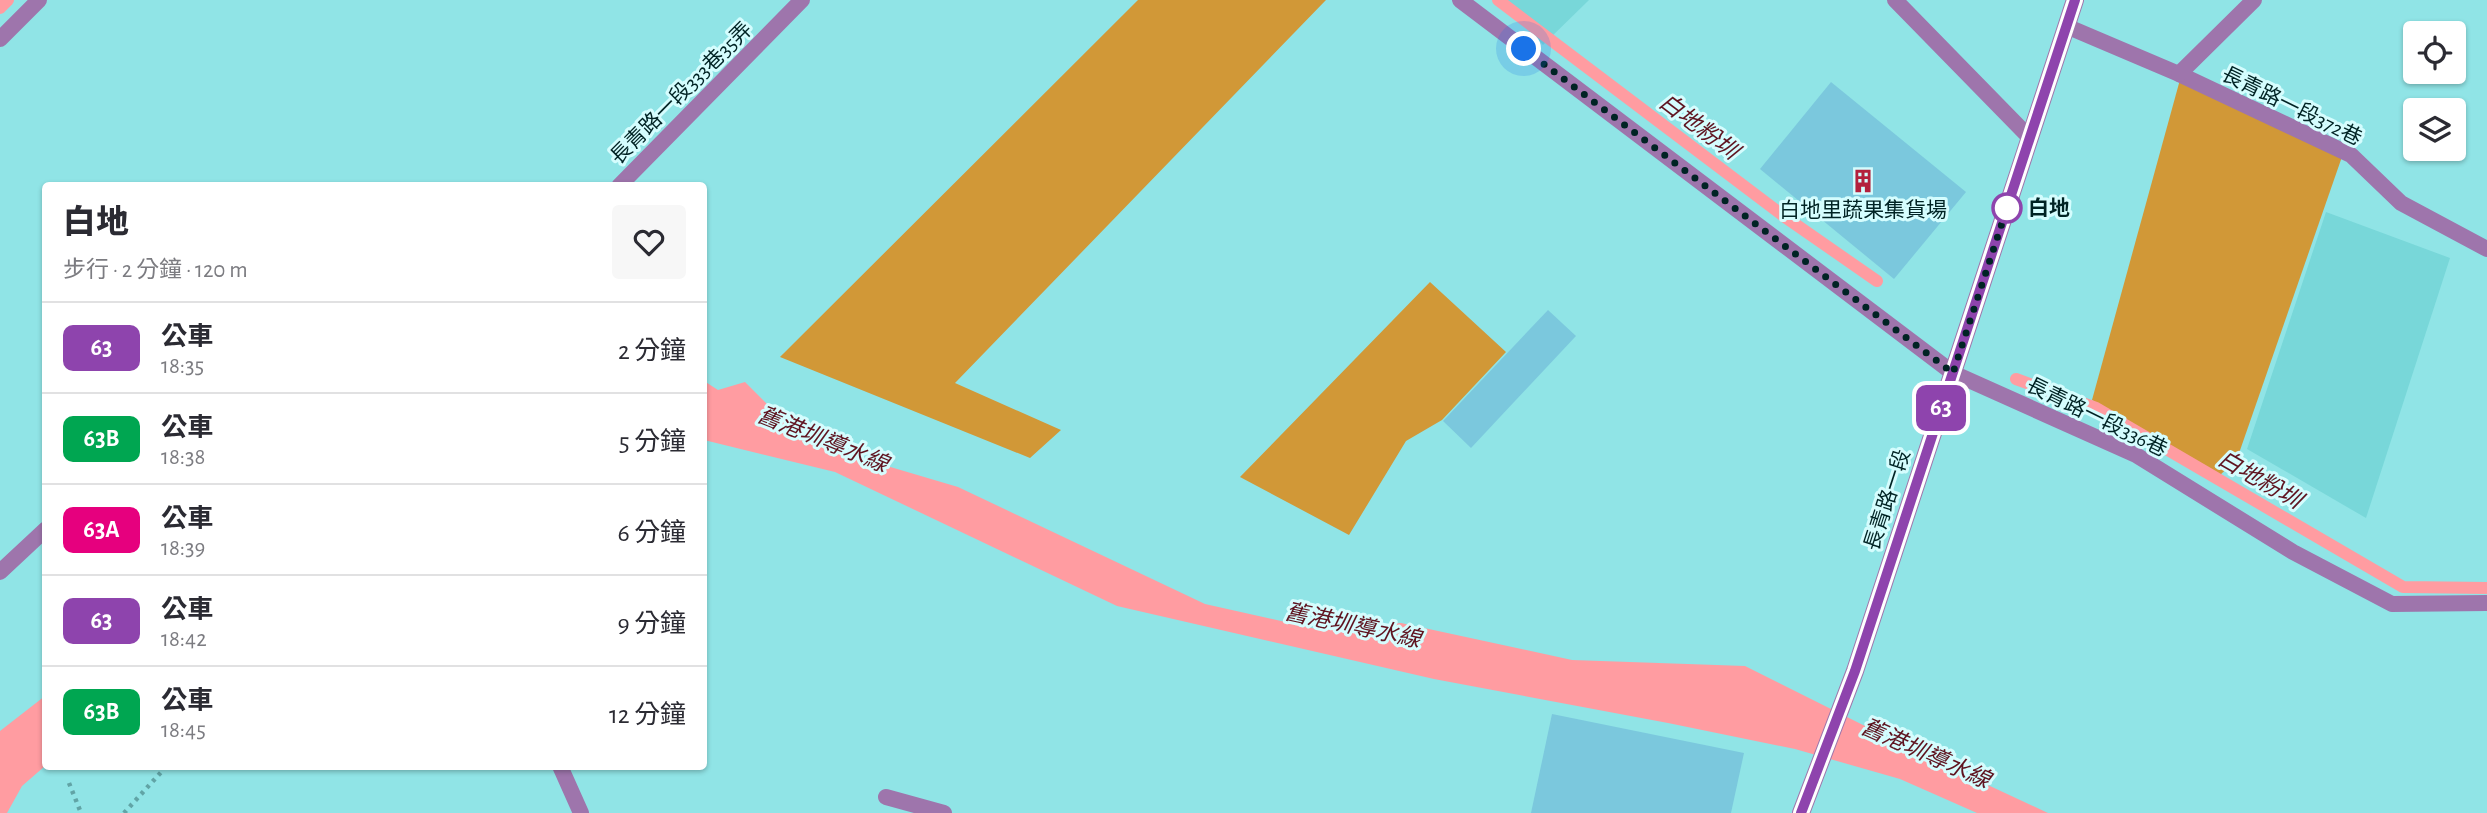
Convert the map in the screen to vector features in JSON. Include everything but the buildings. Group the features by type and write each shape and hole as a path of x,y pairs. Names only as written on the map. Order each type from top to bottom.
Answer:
{"street":[{"name":"長青路一段","path":"1801,813 1855,671 2075,0"}],"lane":[{"path":"0,39 39,0"},
{"name":"長青路一段333巷35弄","path":"623,182 802,0"},
{"name":"長青路一段336巷","path":"1460,0 1953,373 2136,455 2294,552 2392,604 2487,603"},
{"path":"1895,0 2030,138"},
{"name":"長青路一段372巷","path":"2179,74 2254,0"},
{"name":"長青路一段372巷","path":"2066,26 2179,74 2351,155 2401,203 2487,249"},
{"path":"0,572 42,533"},
{"path":"562,770 580,813"},
{"path":"886,797 944,813"}],"path":[{"path":"124,813 163,770"},
{"path":"69,783 81,813"}],"shaded area":[{"path":"1138,0 1326,0 955,383 1061,430 1030,458 780,357"},
{"path":"1505,0 1589,0 1543,45"},
{"path":"2181,76 2344,151 2237,459 2219,476 2092,400"},
{"path":"2326,212 2450,258 2366,518 2247,449"},
{"path":"1430,282 1506,352 1442,420 1406,441 1349,535 1240,477"},
{"path":"745,382 786,423 860,458 958,487 1205,604 1321,630 1401,623 1572,660 1745,666 1917,752 2048,813 1977,813 1900,779 1795,749 1434,679 1117,606 835,472 707,441 707,383 718,390"},
{"path":"42,698 42,769 22,786 7,813 0,813 0,731"}],"waterway":[{"name":"白地粉圳","path":"0,8 8,0"},
{"name":"白地粉圳","path":"1498,0 1785,217 1877,281"},
{"name":"白地粉圳","path":"2016,379 2096,408 2403,587 2487,588"}],"bus line":[{"name":"63","path":"1801,813 1855,671 2075,0"}],"place":[{"name":"白地里蔬果集貨場","path":"1863,181"},
{"name":"白地","path":"2007,208"}],"route":[{"path":"1524,49 1953,373 2007,208"}],"water label":[{"name":"舊港圳導水線","path":"823,439"},
{"name":"舊港圳導水線","path":"1353,625"},
{"name":"舊港圳導水線","path":"1926,753"}]}
